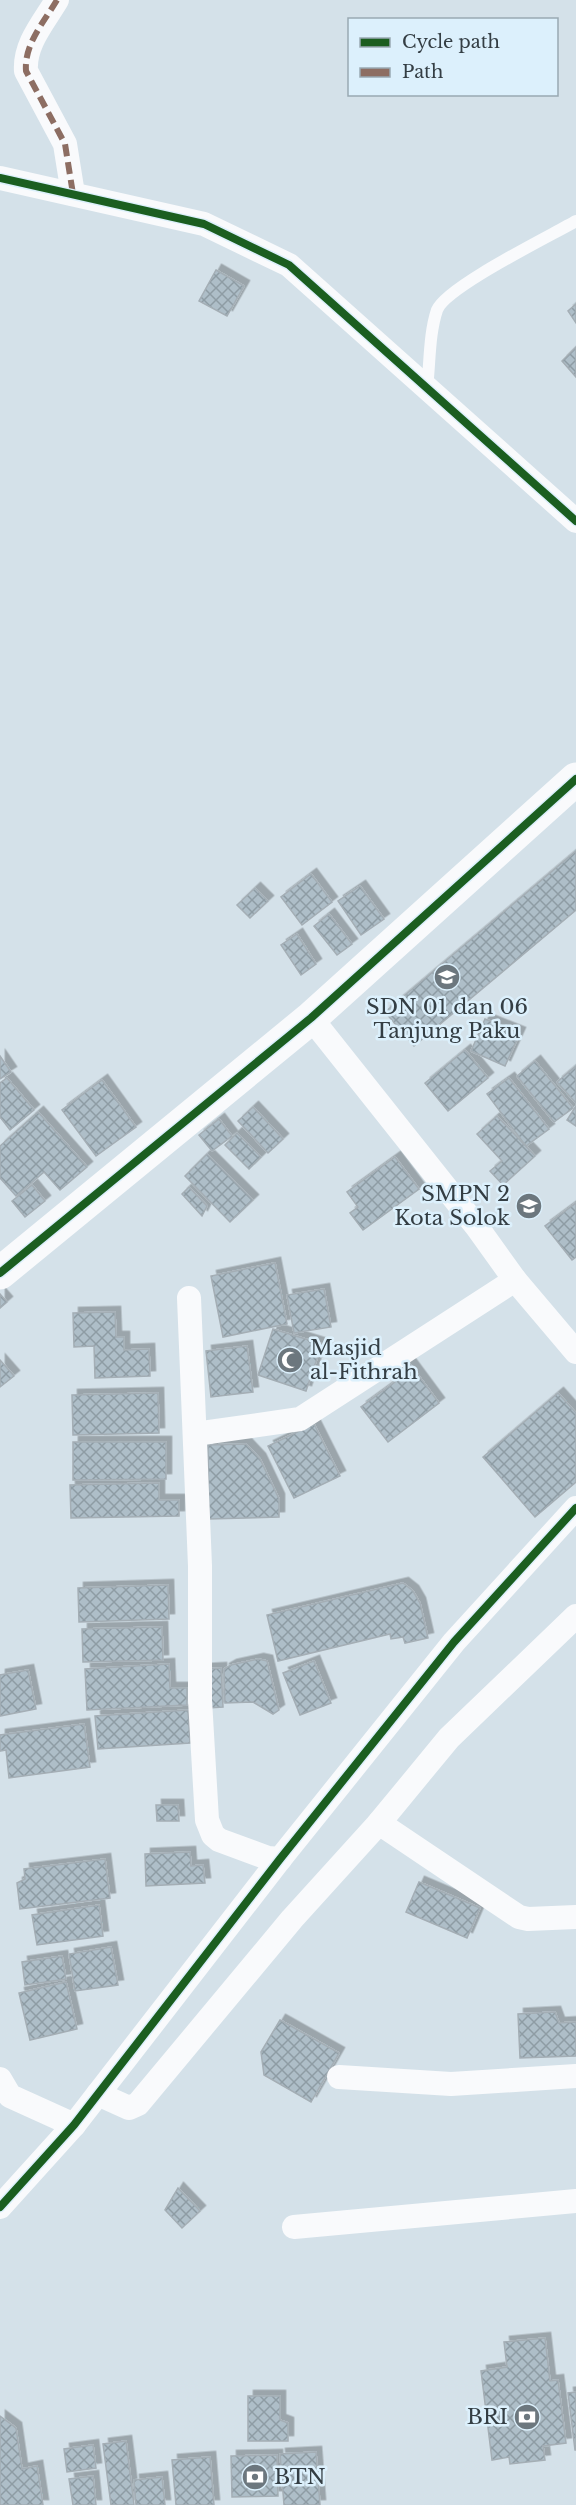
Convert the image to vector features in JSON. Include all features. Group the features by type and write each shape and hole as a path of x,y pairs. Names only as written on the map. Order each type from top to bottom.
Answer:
{"street":[{"path":"57,0 28,49 26,71 65,144 73,194"},
{"path":"0,178 204,224 289,265 576,521"},
{"path":"0,1273 311,1018 576,779"},
{"path":"311,1018 477,1227 514,1280 576,1352"},
{"path":"195,1434 300,1419 514,1280"},
{"path":"189,1298 200,1566 200,1700 207,1820 213,1835 219,1840 268,1858 280,1859"},
{"path":"0,2207 74,2125 280,1859 454,1642 576,1508"},
{"path":"98,2094 129,2108 138,2104 292,1919 379,1823 449,1738 576,1616"},
{"path":"379,1823 519,1917 528,1919 576,1917"},
{"path":"339,2077 451,2084 576,2076"},
{"path":"0,2079 10,2096 74,2125"},
{"path":"294,2227 576,2201"}],"lane":[{"path":"427,389 434,330 438,309 442,302 466,283 576,221"}],"building":[{"path":"216,270 244,286 227,316 199,301"},
{"path":"576,304 576,323 568,311"},
{"path":"576,347 576,377 562,361"},
{"path":"576,851 576,910 414,1046 385,1012"},
{"path":"311,874 332,902 302,925 281,897"},
{"path":"360,886 384,919 361,935 338,901"},
{"path":"255,888 268,901 250,918 237,905"},
{"path":"329,914 352,944 337,955 314,926"},
{"path":"297,934 316,964 301,975 281,945"},
{"path":"485,1019 520,1033 505,1066 471,1051"},
{"path":"465,1050 488,1078 448,1111 425,1083"},
{"path":"0,1056 11,1072 0,1079"},
{"path":"535,1061 573,1108 554,1122 517,1076"},
{"path":"576,1066 576,1103 557,1082"},
{"path":"7,1078 34,1110 10,1130 0,1117 0,1083"},
{"path":"509,1078 549,1129 526,1146 487,1094"},
{"path":"102,1080 136,1127 96,1156 62,1110"},
{"path":"576,1106 576,1126 567,1120"},
{"path":"253,1107 283,1139 268,1153 238,1121"},
{"path":"38,1112 87,1167 60,1190 44,1172 16,1196 0,1178 0,1146"},
{"path":"497,1116 535,1156 503,1185 490,1171 502,1161 477,1134"},
{"path":"219,1119 232,1136 212,1151 199,1135"},
{"path":"237,1133 261,1157 249,1169 225,1145"},
{"path":"207,1154 253,1200 230,1222 185,1176"},
{"path":"395,1157 419,1189 363,1230 350,1213 358,1207 347,1192"},
{"path":"32,1185 45,1201 25,1217 12,1201"},
{"path":"189,1187 207,1206 202,1216 182,1194"},
{"path":"576,1203 576,1257 572,1260 545,1226"},
{"path":"275,1263 287,1324 223,1337 211,1276"},
{"path":"324,1289 331,1327 294,1333 287,1295"},
{"path":"0,1294 7,1302 0,1308"},
{"path":"115,1312 116,1337 124,1337 124,1350 149,1349 150,1376 95,1378 94,1346 74,1347 73,1313"},
{"name":"Masjid al-Fithrah","path":"273,1329 322,1344 306,1391 258,1375"},
{"path":"247,1346 253,1392 211,1397 206,1351"},
{"path":"0,1360 14,1376 0,1387"},
{"path":"410,1364 439,1403 388,1442 361,1407 395,1382 394,1376"},
{"path":"158,1393 159,1433 73,1435 72,1395"},
{"path":"558,1393 576,1413 576,1482 535,1517 483,1457"},
{"path":"314,1424 340,1476 294,1498 268,1446"},
{"path":"73,1442 166,1442 166,1479 73,1480"},
{"path":"246,1444 260,1459 279,1499 279,1517 209,1519 208,1445"},
{"path":"159,1483 159,1500 179,1500 179,1516 71,1518 70,1485"},
{"path":"403,1583 413,1591 420,1603 428,1638 405,1643 403,1637 391,1639 390,1634 278,1661 267,1615"},
{"path":"168,1585 169,1619 79,1622 78,1588"},
{"path":"162,1627 163,1660 83,1662 82,1629"},
{"path":"258,1659 267,1661 279,1710 273,1714 253,1702 225,1703 224,1669 231,1665"},
{"path":"314,1661 331,1703 300,1715 283,1673"},
{"path":"169,1664 170,1688 187,1688 187,1705 87,1710 85,1669"},
{"path":"221,1668 223,1707 208,1708 205,1669"},
{"path":"28,1670 36,1709 0,1716 0,1675"},
{"path":"188,1710 190,1743 98,1749 95,1716"},
{"path":"84,1724 90,1767 9,1778 6,1750 0,1751 0,1735"},
{"path":"156,1805 178,1805 179,1821 157,1821"},
{"path":"190,1852 191,1866 203,1865 205,1883 146,1886 145,1854"},
{"path":"105,1859 110,1898 20,1909 17,1883 25,1879 24,1869"},
{"path":"419,1882 480,1908 467,1938 406,1912"},
{"path":"99,1905 103,1936 37,1945 32,1915"},
{"path":"111,1947 118,1985 75,1991 69,1954"},
{"path":"62,1956 66,1979 25,1985 22,1962"},
{"path":"66,1982 77,2029 30,2040 19,1993"},
{"path":"555,2012 559,2023 576,2022 576,2056 520,2058 518,2014"},
{"path":"280,2020 339,2053 311,2102 264,2075 261,2052"},
{"path":"178,2188 200,2211 182,2228 165,2210"},
{"path":"545,2338 550,2381 558,2380 566,2443 543,2446 545,2460 510,2464 509,2457 492,2460 481,2371 507,2367 504,2342"},
{"path":"576,2392 576,2450 575,2450 568,2393"},
{"path":"248,2396 280,2396 280,2420 288,2423 288,2441 248,2441"},
{"path":"0,2416 16,2428 22,2469 37,2466 43,2505 0,2505"},
{"path":"126,2441 134,2505 111,2505 103,2444"},
{"path":"93,2445 96,2468 67,2472 64,2449"},
{"path":"316,2452 320,2505 284,2505 280,2454"},
{"path":"277,2455 278,2496 232,2497 231,2456"},
{"path":"210,2457 214,2505 176,2505 172,2460"},
{"path":"93,2476 96,2505 73,2505 69,2479"},
{"path":"162,2477 165,2505 136,2505 134,2480"}],"marked path":[{"path":"57,0 32,42 26,61 26,71 65,144 73,194"}],"cycle path":[{"path":"0,178 204,224 289,265 576,521"},
{"path":"0,1273 311,1018 576,779"},
{"path":"0,2207 74,2125 280,1859 454,1642 576,1508"}],"place":[{"name":"SDN 01 dan 06 Tanjung Paku","path":"447,977"},
{"name":"SMPN 2 Kota Solok","path":"529,1206"},
{"name":"Masjid al-Fithrah","path":"290,1360"},
{"name":"BRI","path":"527,2417"},
{"name":"BTN","path":"255,2477"}]}
